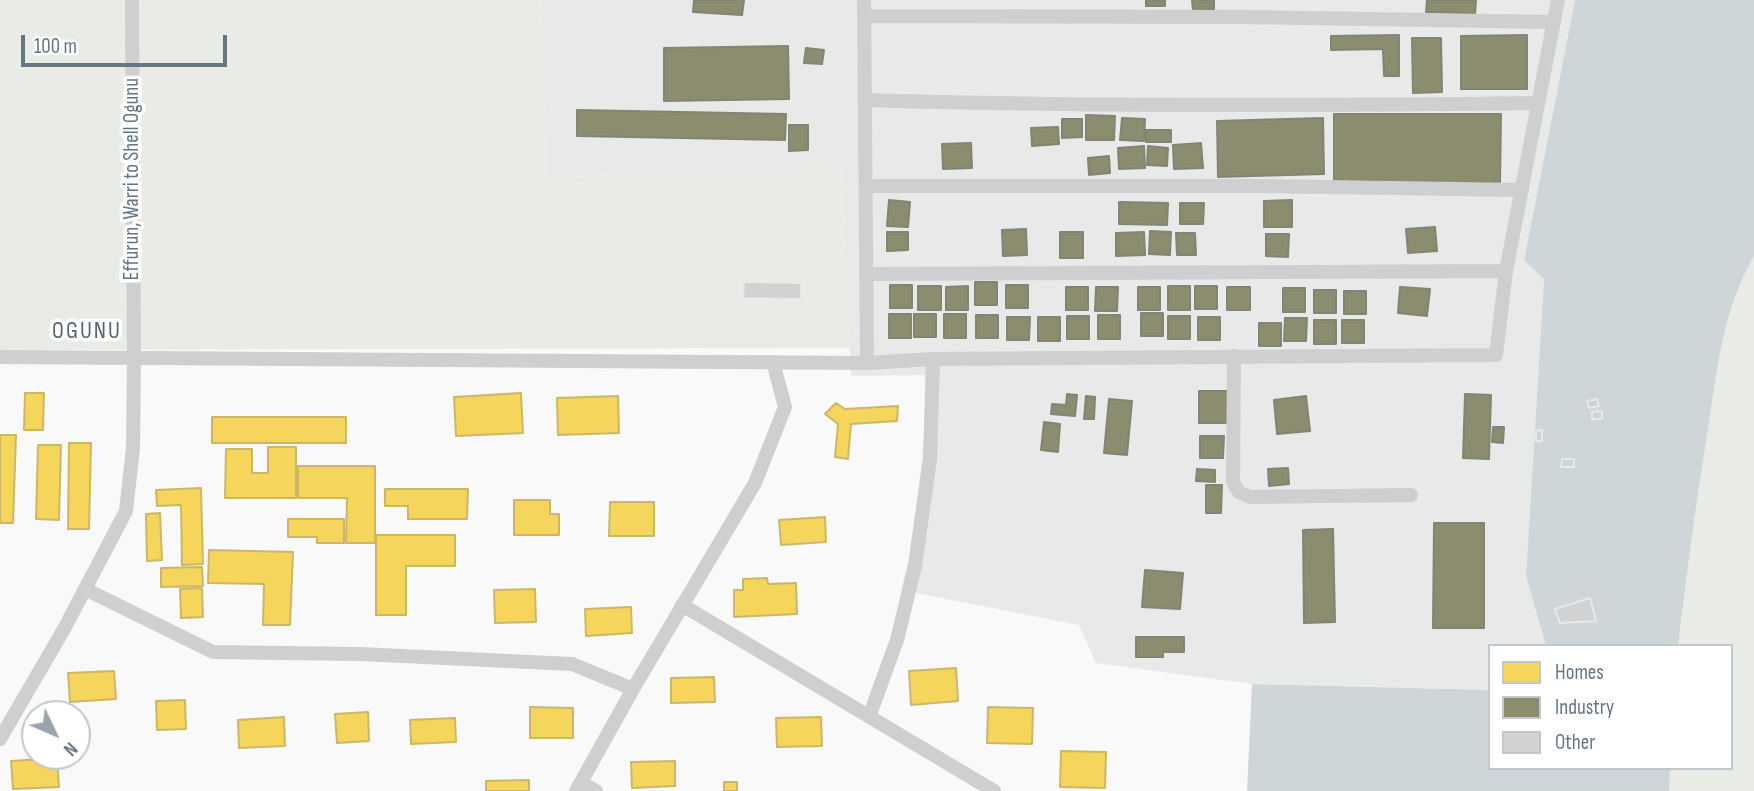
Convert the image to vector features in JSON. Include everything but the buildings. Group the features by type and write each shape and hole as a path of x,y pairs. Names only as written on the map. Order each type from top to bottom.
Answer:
{"street":[{"name":"Effurun, Warri to Shell Ogunu","path":"0,739 126,511 133,448 132,0"},
{"path":"864,0 867,363"},
{"path":"0,357 867,363 933,359 1496,355 1506,271 1558,0"},
{"path":"864,16 1243,17 1553,23"},
{"path":"865,100 1057,105 1537,103"},
{"path":"866,186 1233,186 1522,190"},
{"path":"866,274 1506,271"},
{"path":"1234,356 1233,482 1239,492 1251,497 1411,495"},
{"path":"869,717 897,640 915,566 930,459 933,359"},
{"path":"596,791 579,787 633,689 755,483 785,407 773,362"},
{"path":"85,589 213,652 360,654 572,664 633,689"},
{"path":"682,605 993,791"}],"shaded area":[{"path":"0,0 541,0 550,178 842,164 851,348 0,350"},
{"path":"541,0 1575,0 1524,259 1544,278 1526,576 1545,644 1488,644 1488,690 1252,684 1096,663 1079,625 901,590 909,558 922,461 928,375 851,376 842,165 549,178"},
{"path":"1575,0 1754,0 1754,256 1735,297 1718,362 1678,644 1545,644 1526,576 1544,279 1524,260"},
{"path":"1754,256 1754,791 1669,791 1670,770 1733,770 1733,644 1678,644 1718,362 1728,319 1743,276"},
{"path":"1252,684 1488,690 1488,770 1670,770 1669,791 1247,791"}],"district":[{"name":"OGUNU","path":"87,332"}]}
